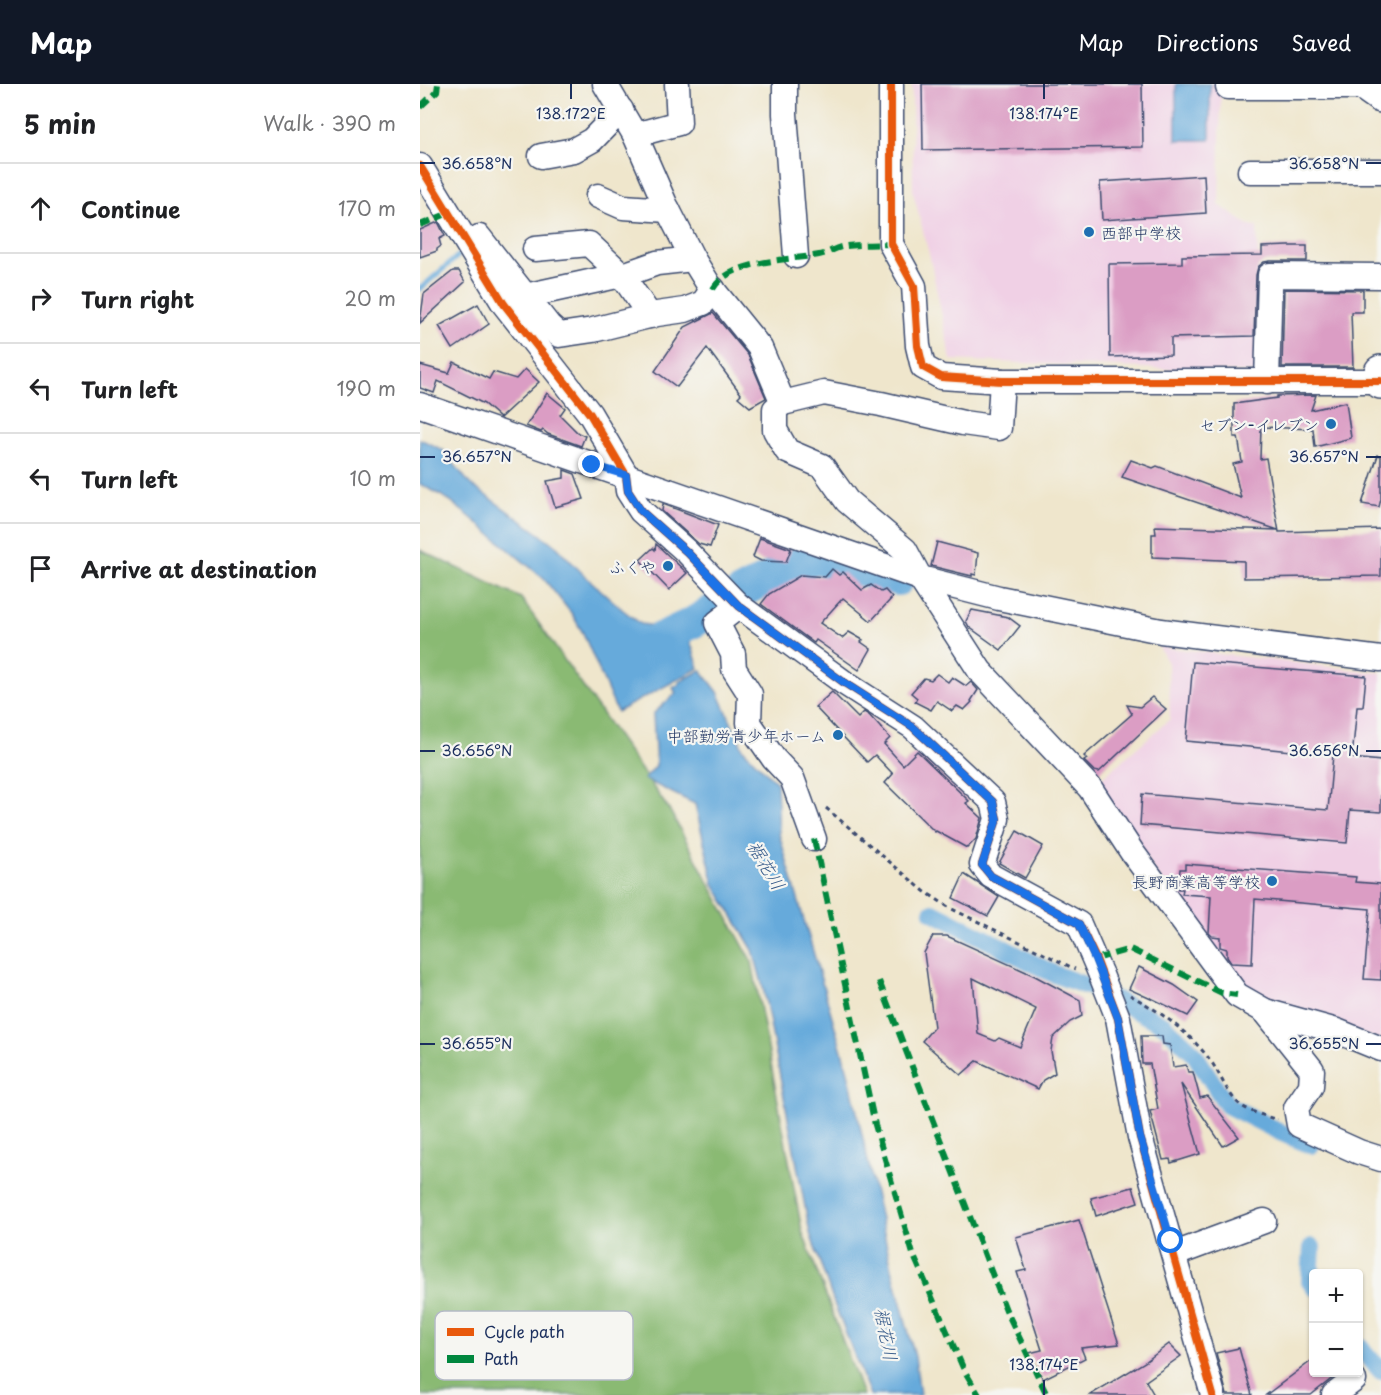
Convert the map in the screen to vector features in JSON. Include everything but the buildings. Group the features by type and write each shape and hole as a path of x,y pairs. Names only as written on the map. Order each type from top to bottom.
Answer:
{"street":[{"path":"605,84 635,135 668,210 693,259 713,289 760,348 783,403"},
{"path":"635,135 679,123 677,84"},
{"path":"785,84 785,114 796,256"},
{"path":"891,84 891,244 914,286 918,346 923,367 941,377 1002,381 1267,382 1381,378"},
{"path":"1228,87 1371,89"},
{"path":"541,156 574,150 592,140 621,110"},
{"path":"1250,171 1381,171"},
{"path":"424,179 454,221 504,304 590,414 626,475 628,491 641,511 687,552 739,606 846,684 913,727 993,802 997,819 982,865 991,876 1079,924 1091,974 1118,1018 1140,1137 1213,1395"},
{"path":"598,196 623,207 668,210"},
{"path":"454,221 463,221 475,231 525,296 560,335 685,310 703,303 713,289"},
{"path":"535,249 589,243 622,275 650,316"},
{"path":"525,296 622,275 657,264 693,259"},
{"path":"1267,382 1270,275 1381,276"},
{"path":"1002,381 999,428 953,421 824,393 783,403 774,409 776,430 787,451 822,466 847,501 905,550 920,579 980,671 1090,788 1132,852 1237,995 1265,1011 1336,1031 1381,1049"},
{"path":"420,405 920,579 999,598 1161,631 1381,659"},
{"path":"739,606 717,623 733,654 734,669 750,694 749,723 774,759 792,778 814,839"},
{"path":"1265,1011 1312,1070 1311,1086 1296,1108 1299,1125 1359,1152 1381,1159"},
{"path":"1174,1254 1264,1221"},
{"path":"1334,1395 1354,1380"}],"path":[{"path":"825,808 917,885 950,909 1091,974"},
{"path":"1122,992 1159,1012 1192,1039 1208,1057 1238,1103 1261,1114 1299,1125"}],"shaded area":[{"name":"西部中学校","path":"912,84 1221,84 1219,205 1249,226 1257,226 1261,373 951,360 930,258 913,192"},
{"name":"長野商業高等学校","path":"1158,645 1381,673 1381,1040 1265,1005 1224,971 1095,784 1170,719 1168,663"}],"green space":[{"path":"420,550 521,598 670,811 752,962 802,1231 863,1395 420,1395"}],"water":[{"path":"1176,84 1210,84 1210,140 1176,140"},
{"path":"420,439 443,450 470,484 555,545 584,575 641,624 673,625 689,638 699,668 617,712 583,633 572,614 544,579 469,516 444,497 420,484"},
{"name":"裾花川","path":"701,670 718,692 743,749 777,783 779,834 848,1072 892,1269 915,1357 920,1395 870,1395 834,1303 810,1233 763,987 753,950 714,884 695,804 644,779 656,766 653,714 676,693 673,688 679,682"}],"waterway":[{"path":"420,289 458,256"},
{"path":"740,593 795,564 817,558 898,580"},
{"path":"641,647 694,622 725,603"},
{"path":"933,912 1054,974 1095,989 1164,1025 1193,1052 1227,1105 1311,1145"},
{"path":"1311,1269 1312,1247"},
{"path":"1363,1351 1381,1371"}],"marked path":[{"path":"420,107 437,91 438,84"},
{"path":"420,225 449,213"},
{"path":"713,289 721,279 733,272 761,263 822,254 847,246 891,244"},
{"path":"814,839 875,1125 913,1254 964,1370 979,1395"},
{"path":"1096,959 1130,949 1222,993 1237,995"},
{"path":"879,981 1006,1310 1047,1395"}],"cycle path":[{"path":"891,84 891,244 914,286 918,346 923,367 941,377 1002,381 1380,381"},
{"path":"420,166 504,304 590,414 626,475 628,491 641,511 687,552 739,606 846,684 913,727 993,802 997,819 982,865 991,876 1079,924 1096,959 1118,1018 1140,1137 1213,1395"}],"place":[{"name":"西部中学校","path":"1089,232"},
{"name":"セブン-イレブン","path":"1331,424"},
{"name":"ふくや","path":"668,566"},
{"name":"中部勤労青少年ホーム","path":"838,735"},
{"name":"長野商業高等学校","path":"1272,881"}],"route":[{"path":"592,465 626,475 628,491 641,511 687,552 739,606 846,684 913,727 993,802 997,819 982,865 991,876 1079,924 1095,959 1118,1018 1140,1137 1171,1241"}]}
